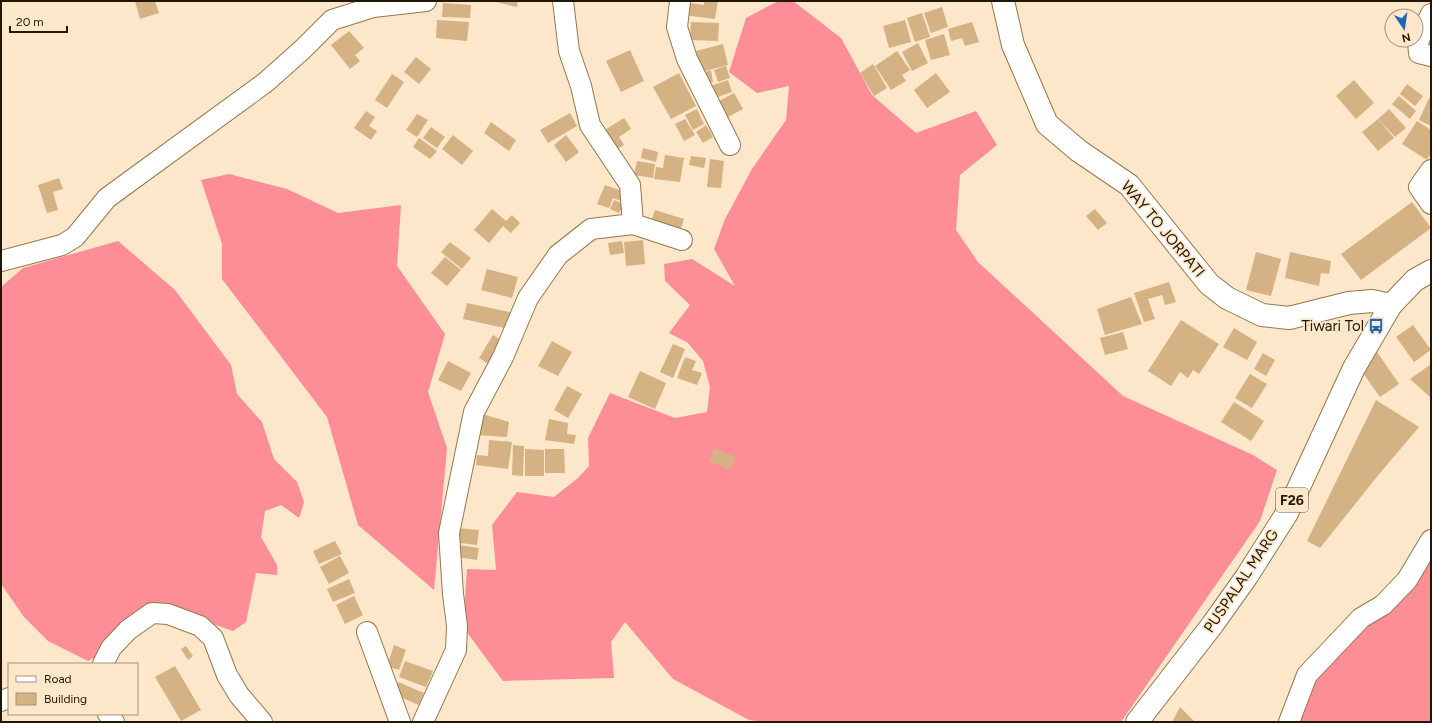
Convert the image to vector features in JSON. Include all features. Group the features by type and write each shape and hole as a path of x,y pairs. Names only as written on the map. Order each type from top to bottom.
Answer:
{"street":[{"path":"1,261 62,244 75,237 107,198 266,82 303,49 332,20 373,7 426,1"},
{"path":"563,1 570,52 581,86 590,125 630,185 633,224"},
{"path":"680,1 677,27 687,59 730,144"},
{"name":"WAY TO JORPATI","path":"1003,1 1013,45 1047,124 1079,150 1128,185 1209,284 1227,298 1262,315 1289,318 1349,303 1372,301 1392,305"},
{"path":"1431,14 1418,42 1419,53 1431,56"},
{"path":"1431,170 1419,187 1431,204"},
{"path":"423,722 456,650 457,626 453,594 449,533 474,412 502,357 528,298 558,255 591,229 633,224 682,240"},
{"name":"PUSPALAL MARG","path":"1137,722 1213,624 1247,576 1286,513 1354,368 1392,305 1415,280 1431,271"},
{"path":"1289,722 1307,675 1361,618 1383,605 1407,580 1431,540"},
{"path":"104,663 111,648 128,630 152,613 168,614 193,623 200,626 212,638 227,675 239,695 262,722"},
{"path":"367,632 400,722"}],"shaded area":[{"path":"778,1 793,1 841,38 872,95 916,133 976,111 997,145 960,175 956,230 978,262 1123,396 1253,455 1277,470 1260,521 1121,722 767,722 749,720 673,679 625,622 611,642 614,678 503,681 463,627 467,569 496,570 492,525 517,492 554,497 578,478 589,466 588,438 610,393 675,418 707,412 710,387 703,361 688,343 669,333 690,305 665,281 664,264 692,259 735,286 714,249 725,219 752,169 786,120 789,86 757,93 729,72 746,18"},
{"path":"229,174 287,189 338,213 401,205 397,266 445,334 428,392 447,448 434,590 358,525 327,417 222,279 222,244 201,180"},
{"path":"118,241 175,290 231,365 237,394 262,422 274,459 297,482 304,502 299,518 281,505 265,511 261,537 277,565 277,575 256,573 246,622 233,631 158,605 146,604 98,656 88,661 48,641 24,617 1,584 1,287 23,268"},
{"path":"1431,557 1431,722 1291,722 1296,684"}],"building":[{"path":"135,1 155,1 159,13 140,19"},
{"path":"491,1 518,1 517,7"},
{"path":"704,1 718,1 715,19 683,15 684,2 704,5"},
{"path":"443,3 471,5 470,18 442,17"},
{"path":"942,7 948,27 931,33 924,13"},
{"path":"922,13 930,37 915,42 907,18"},
{"path":"437,20 469,22 467,41 436,38"},
{"path":"905,20 911,42 889,48 883,26"},
{"path":"691,22 719,23 718,41 690,40"},
{"path":"972,22 979,42 965,46 962,38 951,41 948,29"},
{"path":"349,31 364,48 355,55 360,61 350,69 331,45"},
{"path":"944,34 950,55 931,60 925,40"},
{"path":"918,43 928,63 912,71 902,52"},
{"path":"723,44 728,65 701,72 696,51"},
{"path":"630,50 644,81 621,92 606,61"},
{"path":"897,51 910,70 902,75 906,81 891,90 875,66"},
{"path":"416,57 431,69 419,84 404,72"},
{"path":"873,64 887,88 874,96 860,73"},
{"path":"726,66 730,78 718,82 714,70"},
{"path":"711,70 713,82 704,84 701,73"},
{"path":"679,73 696,106 671,119 653,87"},
{"path":"936,73 950,92 927,108 914,90"},
{"path":"392,74 404,82 387,108 375,100"},
{"path":"728,80 732,92 712,99 708,87"},
{"path":"1354,80 1374,103 1356,119 1336,96"},
{"path":"1407,84 1423,96 1415,106 1400,94"},
{"path":"734,93 743,109 728,117 719,101"},
{"path":"1399,96 1416,111 1410,119 1392,104"},
{"path":"1429,98 1431,99 1431,126 1419,120"},
{"path":"697,109 704,124 693,130 685,115"},
{"path":"1389,109 1406,128 1395,137 1378,119"},
{"path":"366,111 375,117 369,126 377,131 371,140 354,128"},
{"path":"570,113 577,126 548,143 540,130"},
{"path":"417,114 428,120 417,137 406,130"},
{"path":"624,118 631,129 619,137 624,145 613,152 600,133"},
{"path":"685,119 695,135 684,141 675,124"},
{"path":"1378,119 1394,138 1378,151 1362,132"},
{"path":"1417,121 1431,130 1431,153 1427,160 1402,144"},
{"path":"491,122 516,140 509,151 484,133"},
{"path":"706,125 713,137 703,143 696,132"},
{"path":"431,127 445,137 437,148 423,138"},
{"path":"453,135 473,151 462,165 442,149"},
{"path":"566,135 579,152 566,162 554,145"},
{"path":"419,138 437,151 430,159 413,147"},
{"path":"643,148 658,152 656,162 641,158"},
{"path":"665,155 684,158 680,182 654,179 656,167 663,168"},
{"path":"691,156 706,158 704,168 689,165"},
{"path":"710,159 724,161 721,188 707,187"},
{"path":"637,161 655,164 653,178 634,175"},
{"path":"59,178 63,189 53,192 58,210 47,213 38,185"},
{"path":"605,185 625,192 621,201 613,198 609,208 597,204"},
{"path":"614,200 624,204 619,213 610,209"},
{"path":"1412,202 1431,228 1361,280 1341,254"},
{"path":"492,209 506,221 512,215 520,223 511,233 503,226 489,243 474,230"},
{"path":"1095,209 1107,223 1098,230 1086,216"},
{"path":"655,210 684,219 679,234 650,225"},
{"path":"643,240 645,264 626,266 624,242"},
{"path":"622,241 624,253 610,255 608,243"},
{"path":"450,242 471,258 462,269 441,252"},
{"path":"1256,252 1281,259 1271,296 1246,290"},
{"path":"1290,252 1331,261 1329,274 1321,273 1319,286 1285,278"},
{"path":"445,257 461,270 447,286 431,273"},
{"path":"487,269 518,277 512,298 481,290"},
{"path":"1169,282 1176,302 1165,305 1162,295 1148,299 1155,319 1144,322 1134,293"},
{"path":"1131,297 1142,324 1105,335 1097,309"},
{"path":"467,303 513,313 509,329 463,319"},
{"path":"1181,320 1219,344 1199,374 1193,370 1188,378 1180,372 1171,386 1148,371"},
{"path":"1413,325 1431,350 1414,362 1396,337"},
{"path":"1234,328 1257,342 1247,360 1223,347"},
{"path":"1123,332 1128,349 1105,355 1100,338"},
{"path":"493,335 504,342 490,365 479,358"},
{"path":"552,341 572,352 558,376 538,366"},
{"path":"673,344 685,349 673,378 660,372"},
{"path":"1377,352 1399,384 1380,397 1358,366"},
{"path":"1263,353 1275,360 1266,376 1254,369"},
{"path":"685,357 696,361 692,370 702,373 697,385 677,378"},
{"path":"448,361 471,373 461,391 438,380"},
{"path":"1431,364 1431,398 1410,379"},
{"path":"640,371 666,383 655,409 628,397"},
{"path":"1250,374 1267,384 1252,408 1235,398"},
{"path":"567,386 582,394 568,418 554,410"},
{"path":"1376,400 1419,427 1320,548 1307,541"},
{"path":"1234,402 1264,421 1251,441 1221,422"},
{"path":"479,413 509,422 507,437 475,435"},
{"path":"549,419 568,423 567,434 576,435 574,444 545,440"},
{"path":"489,440 512,442 508,469 476,465 477,455 488,456"},
{"path":"513,445 524,446 523,476 512,475"},
{"path":"714,448 736,457 730,470 709,461"},
{"path":"525,449 544,450 544,476 525,476"},
{"path":"545,449 564,449 565,473 545,473"},
{"path":"454,528 479,530 477,545 452,542"},
{"path":"335,541 342,554 319,564 313,551"},
{"path":"458,545 479,548 477,560 457,557"},
{"path":"340,556 349,573 329,584 320,567"},
{"path":"349,579 355,593 333,602 327,589"},
{"path":"354,596 363,615 345,624 336,605"},
{"path":"394,645 406,650 399,670 387,666"},
{"path":"186,646 193,656 188,660 181,649"},
{"path":"405,661 433,671 426,687 399,677"},
{"path":"175,666 201,710 181,721 155,677"},
{"path":"398,682 424,693 419,705 393,694"},
{"path":"1180,707 1195,722 1172,722"}],"place":[{"name":"Tiwari Tol","path":"1376,326"}]}
